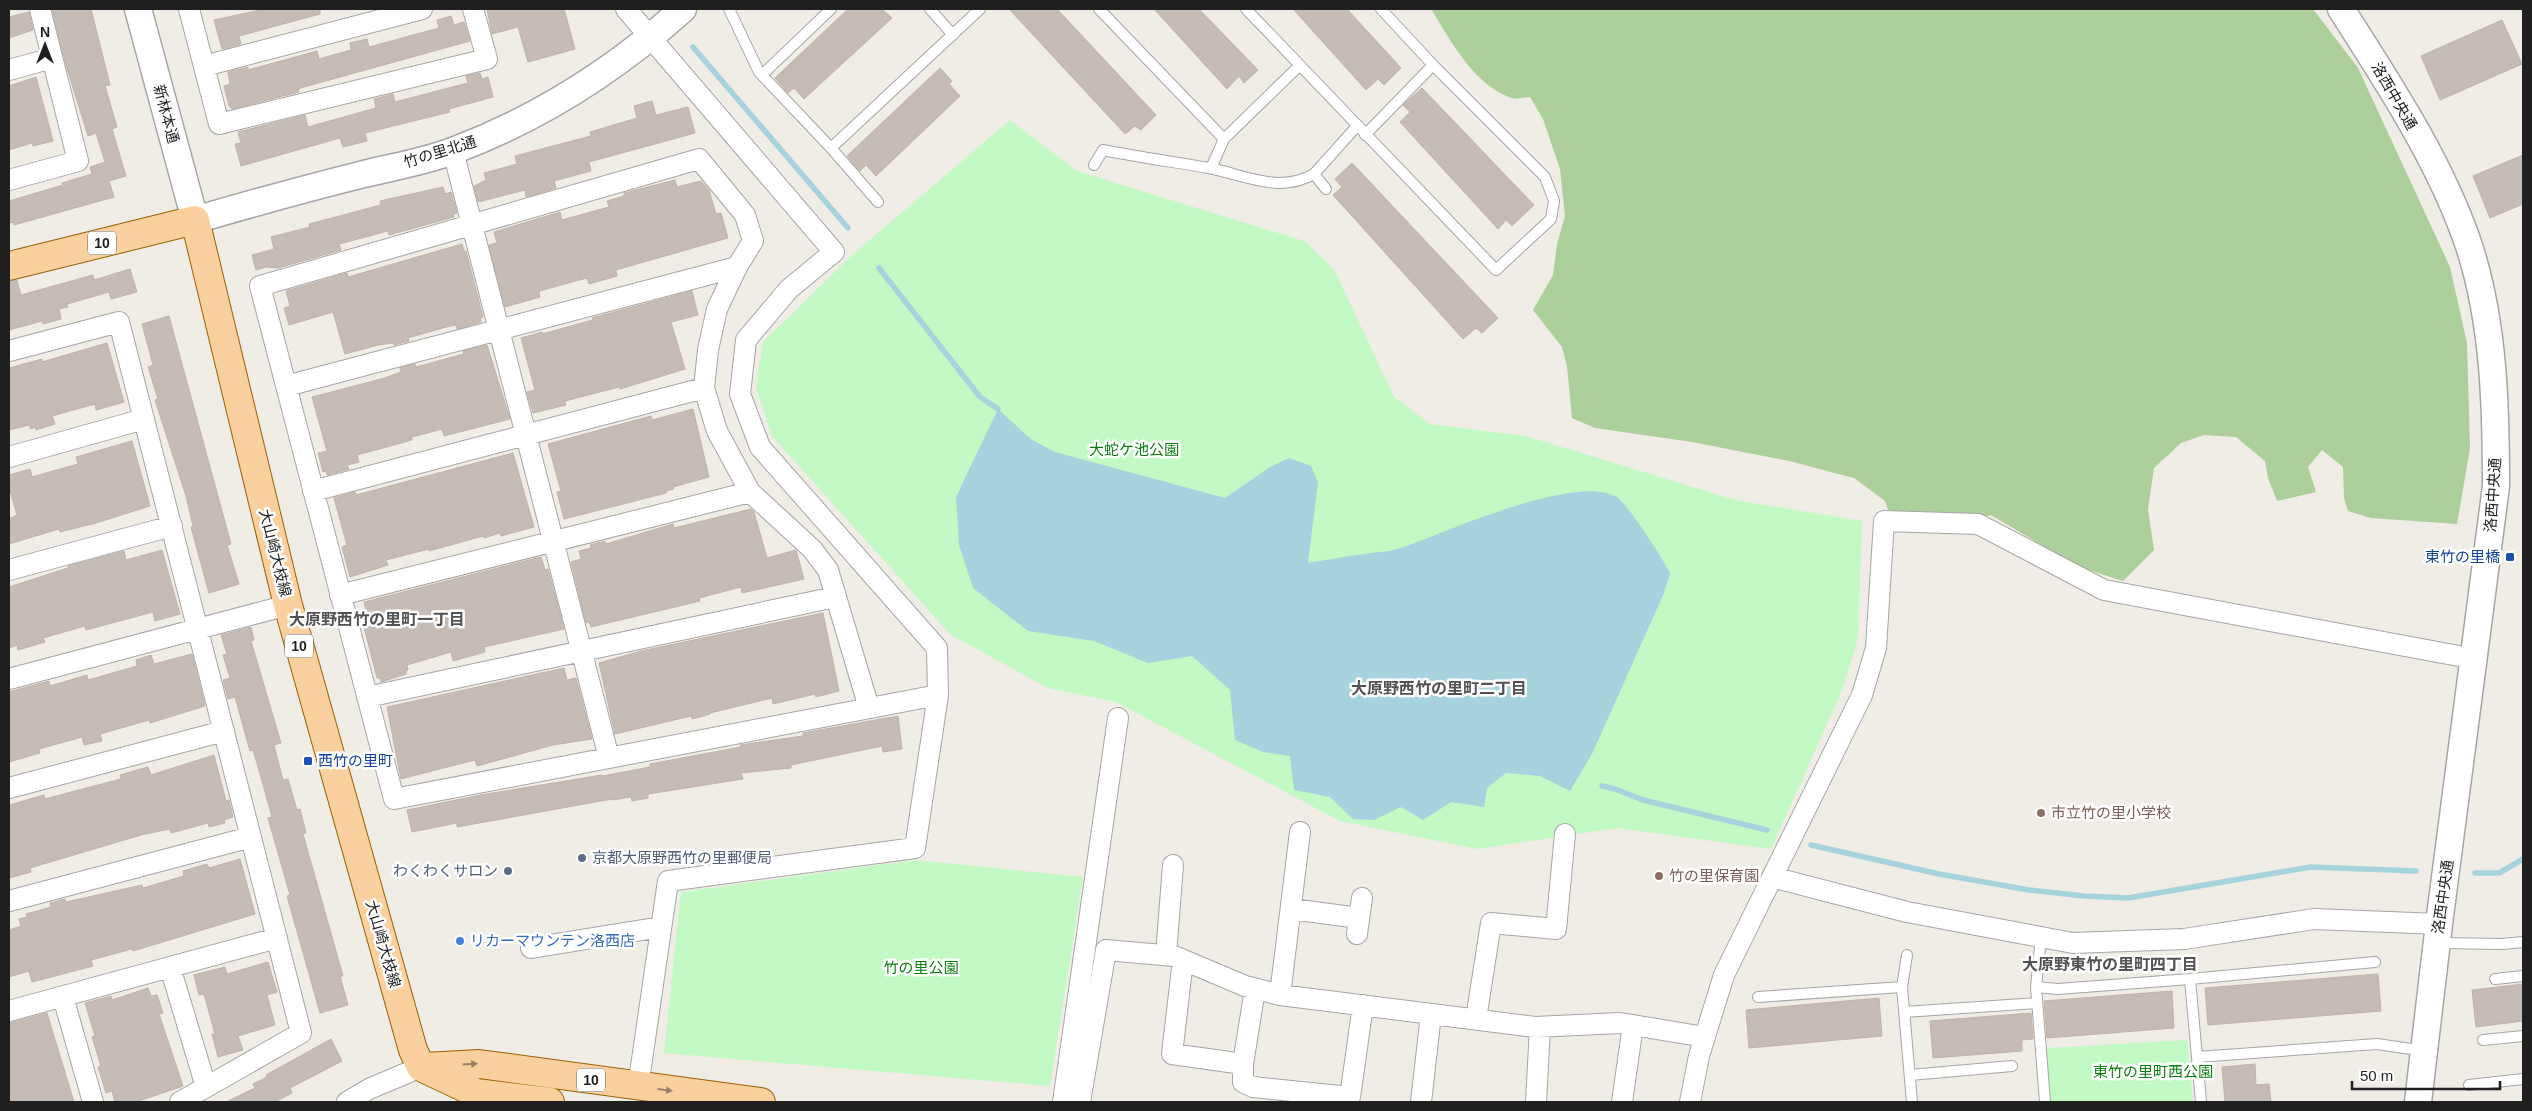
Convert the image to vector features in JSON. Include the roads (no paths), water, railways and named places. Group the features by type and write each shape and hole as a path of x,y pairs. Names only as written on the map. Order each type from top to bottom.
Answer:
{"main road":[{"name":"10","path":"9,266 195,220"},
{"name":"大山崎大枝線","path":"195,220 288,605 413,1050 421,1067"},
{"name":"10","path":"421,1067 479,1064 761,1102"},
{"path":"421,1067 476,1093 550,1102"}],"street":[{"path":"9,180 78,161 40,9"},
{"name":"新林本通","path":"138,9 195,220"},
{"path":"189,9 219,124 487,59 473,9"},
{"path":"204,66 422,9"},
{"path":"626,9 834,252 789,289 746,340 740,394 760,447 936,648 938,695 916,848 668,881 638,1086"},
{"name":"竹の里北通","path":"195,220 286,193 453,151 561,101 651,37 683,9"},
{"name":"洛西中央通","path":"2341,9 2396,94 2453,205 2470,250 2481,293 2492,361 2496,417 2496,486 2418,1102"},
{"path":"9,70 52,58"},
{"path":"453,151 608,758"},
{"path":"869,708 828,570 812,549 750,492 717,431 704,388 708,350 717,308 737,267 753,241 745,215 699,159 260,286 394,799 938,695"},
{"path":"286,386 737,267"},
{"path":"9,351 120,322 301,1033 180,1102"},
{"path":"313,491 704,388"},
{"path":"9,457 144,420"},
{"path":"340,595 750,492"},
{"path":"1690,1102 1699,1056 1724,975 1862,695 1876,648 1884,521 1978,524 2104,590 2475,659"},
{"path":"9,570 172,526"},
{"path":"367,697 835,597"},
{"path":"9,679 288,605"},
{"path":"1063,1102 1118,718"},
{"path":"9,788 224,731"},
{"path":"1280,995 1300,832"},
{"path":"1476,1020 1490,923 1556,929 1565,834"},
{"path":"9,901 251,837"},
{"path":"1173,865 1172,1054 1243,1064"},
{"path":"1772,877 1907,912 2073,942 2184,939 2314,919 2438,934"},
{"path":"1291,909 1358,926 1362,898"},
{"path":"532,948 661,927"},
{"path":"9,1012 277,938"},
{"path":"1080,1102 1106,950 1174,957 1255,989 1280,995 1540,1027 1620,1023 1705,1037"},
{"path":"170,967 206,1087"},
{"path":"1255,989 1243,1064 1243,1082 1253,1086 1350,1097 1363,1005"},
{"path":"63,996 93,1102"},
{"path":"1421,1102 1431,1014"},
{"path":"1622,1102 1632,1025"},
{"path":"1536,1102 1540,1027"},
{"path":"348,1102 369,1090 421,1067"}],"lane":[{"path":"730,9 762,75 831,148 878,202"},
{"path":"762,75 831,9"},
{"path":"930,9 953,34"},
{"path":"831,148 980,9"},
{"path":"1099,9 1224,139"},
{"path":"1246,9 1496,270 1551,220 1554,201 1545,177 1433,65 1381,9"},
{"path":"1365,135 1433,65"},
{"path":"1211,168 1224,139 1299,66"},
{"path":"1094,165 1103,150 1163,162 1211,168 1247,179 1281,183 1301,182 1314,174 1357,126"},
{"path":"1314,174 1326,189"},
{"path":"2438,934 2502,944 2523,942"},
{"path":"2041,937 2036,987 2046,1102"},
{"path":"1907,955 1902,987 1912,1102"},
{"path":"2036,987 2058,989 2375,962"},
{"path":"2495,979 2523,976"},
{"path":"2190,979 2201,1102"},
{"path":"1758,996 1902,987"},
{"path":"1904,1012 2037,1003"},
{"path":"2483,1040 2523,1036"},
{"path":"2197,1057 2377,1044 2424,1050"},
{"path":"1910,1075 2012,1066"},
{"path":"2469,1085 2523,1079"}],"water":[{"path":"998,409 1032,440 1055,452 1225,498 1270,467 1289,458 1311,466 1318,482 1308,563 1394,550 1508,508 1570,493 1595,491 1615,496 1621,500 1670,573 1664,593 1592,754 1570,791 1540,776 1506,773 1487,788 1484,807 1451,802 1423,820 1401,807 1374,820 1353,819 1330,797 1294,790 1290,756 1263,752 1235,740 1230,690 1192,656 1148,663 1094,641 1028,631 973,588 959,545 956,497"}],"waterway":[{"path":"693,47 848,228"},
{"path":"879,268 980,397 998,409"},
{"path":"1602,786 1643,800 1767,830"},
{"path":"1811,845 1939,874 2029,890 2084,896 2128,898 2311,867 2416,871"},
{"path":"2475,873 2499,873 2523,859"}],"place":[{"name":"東竹の里橋","path":"2510,557"},
{"name":"西竹の里町","path":"308,761"},
{"name":"市立竹の里小学校","path":"2041,813"},
{"name":"京都大原野西竹の里郵便局","path":"582,858"},
{"name":"わくわくサロン","path":"508,871"},
{"name":"竹の里保育園","path":"1659,876"},
{"name":"リカーマウンテン洛西店","path":"460,941"}],"district":[{"name":"大原野西竹の里町一丁目","path":"377,619"},
{"name":"大原野西竹の里町二丁目","path":"1439,688"},
{"name":"大原野東竹の里町四丁目","path":"2110,964"}],"park label":[{"name":"大蛇ケ池公園","path":"1134,450"},
{"name":"竹の里公園","path":"921,968"},
{"name":"東竹の里町西公園","path":"2153,1072"}]}
